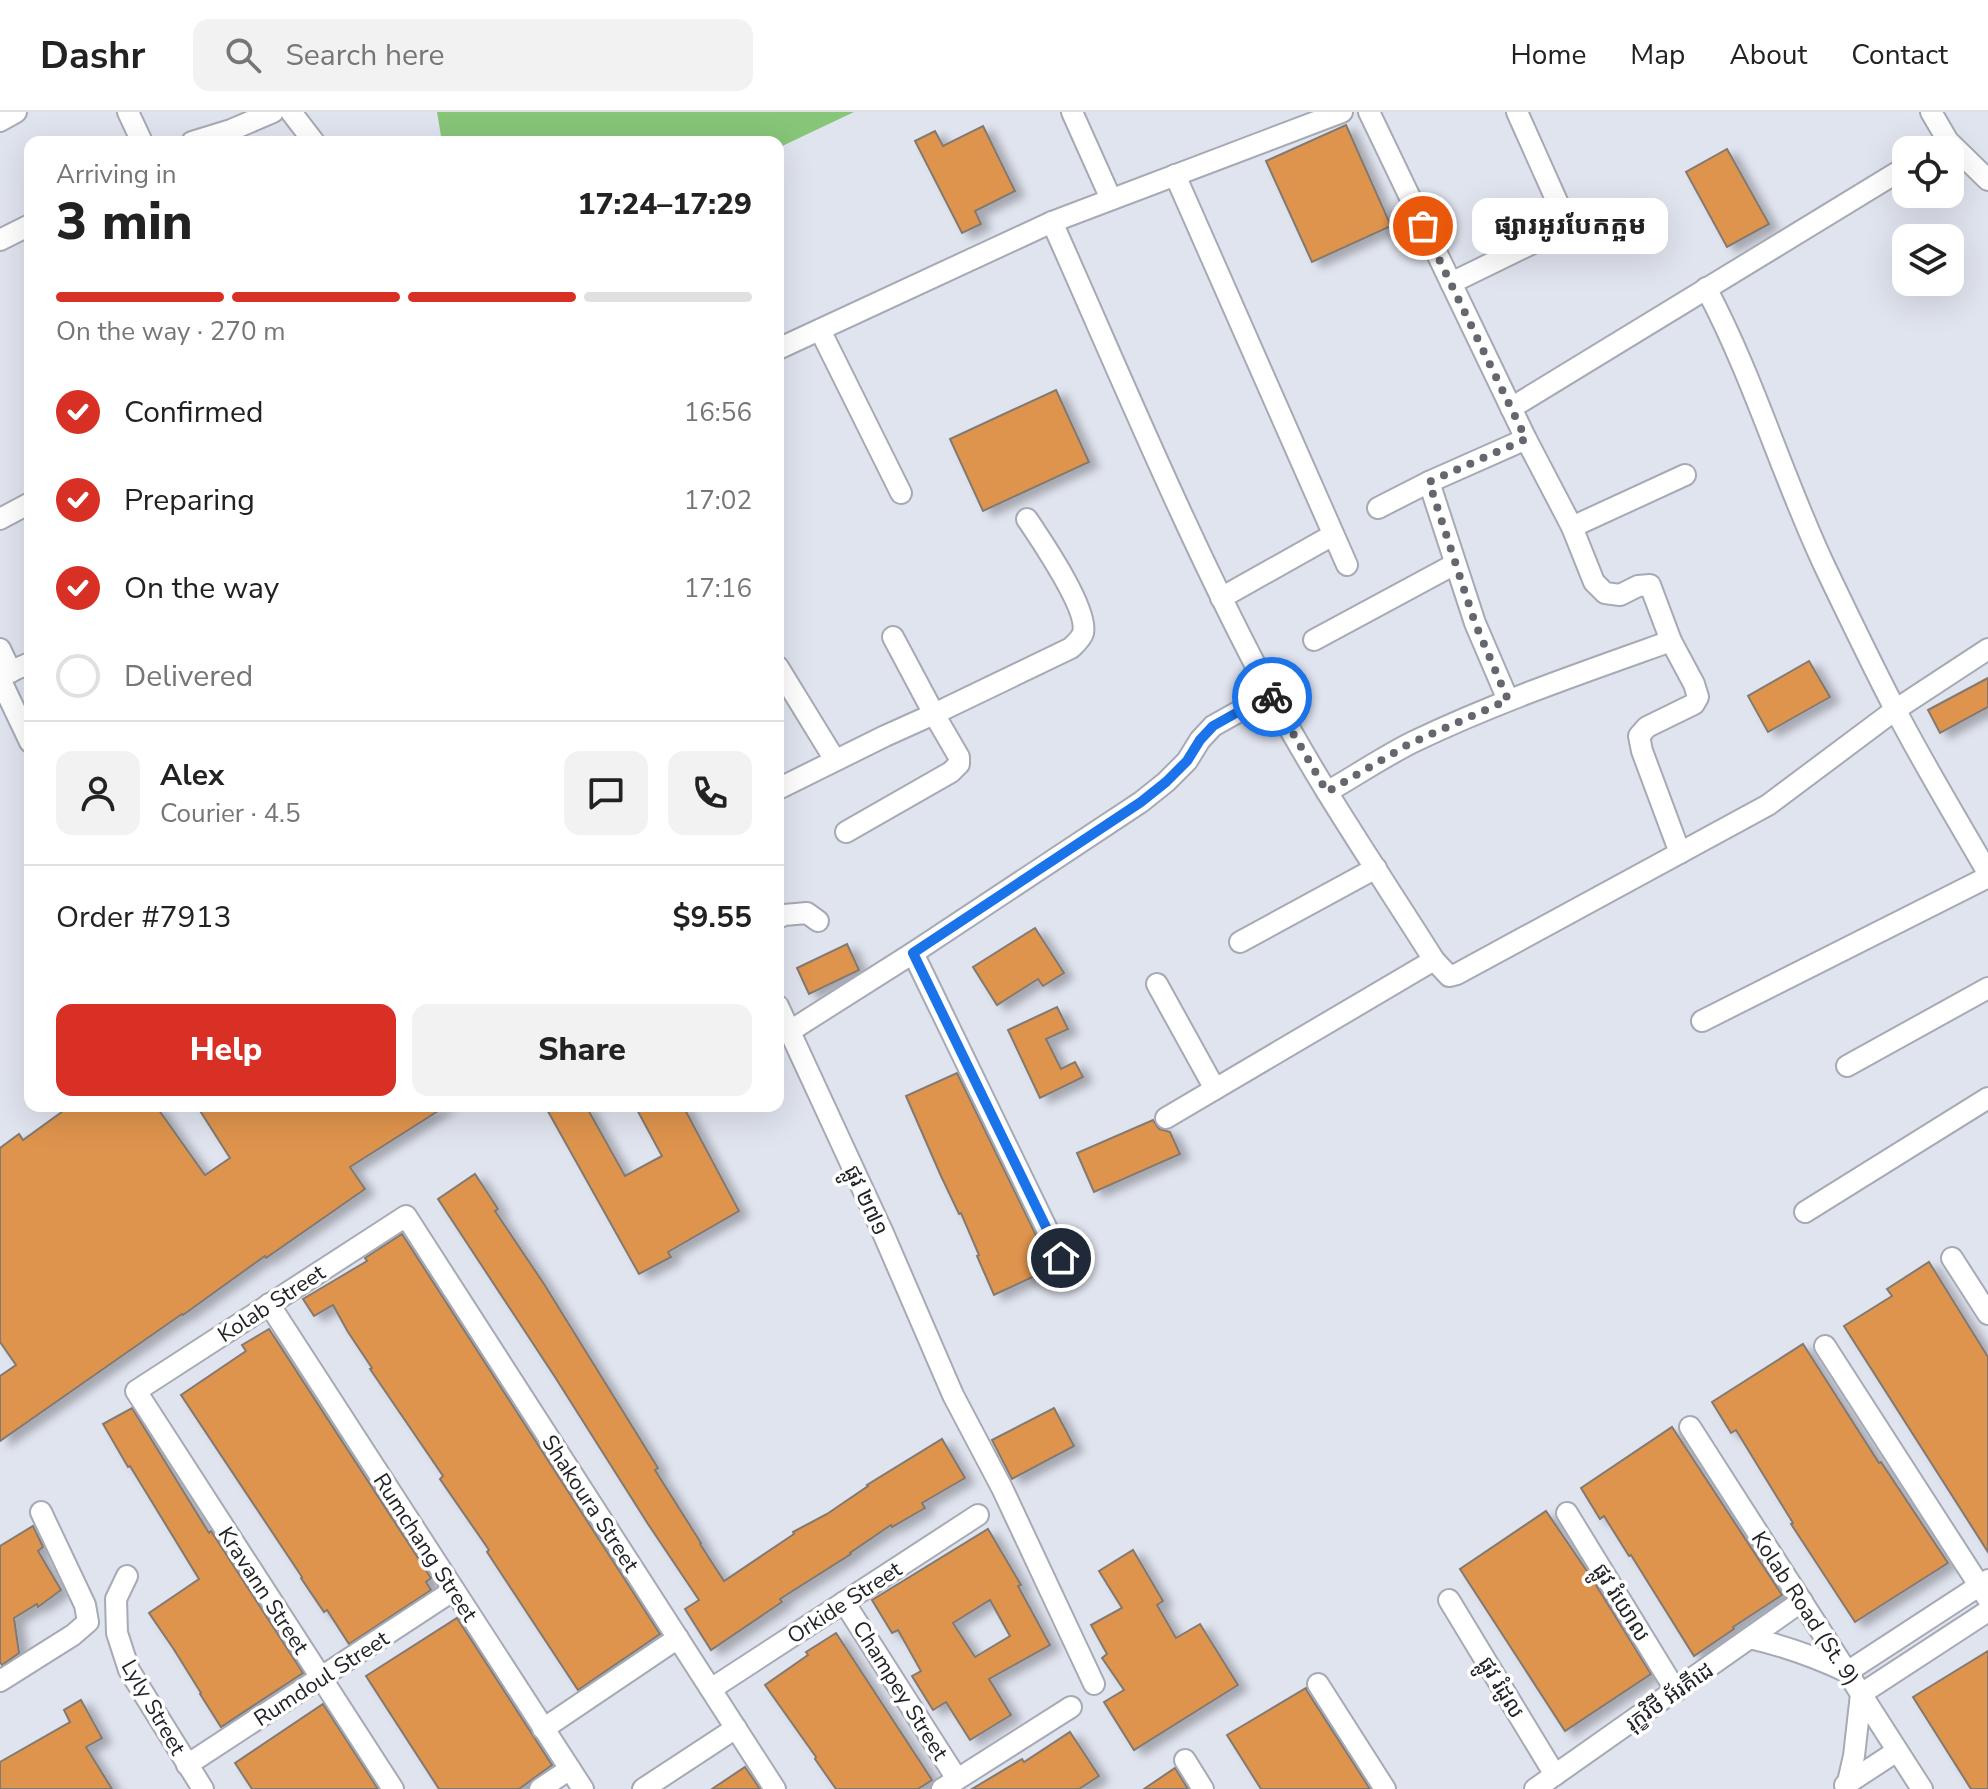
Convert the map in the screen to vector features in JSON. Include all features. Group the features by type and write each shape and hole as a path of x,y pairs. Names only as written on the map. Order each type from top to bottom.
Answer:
{"street":[{"path":"0,121 16,112"},
{"path":"128,112 139,136"},
{"path":"212,136 273,112"},
{"path":"291,112 309,136"},
{"path":"1072,112 1111,199"},
{"path":"784,346 1052,222 1342,112"},
{"path":"1369,112 1526,439 1572,527 1594,582 1605,593 1620,595 1638,586 1650,585 1671,641 1694,684 1698,697 1694,704 1647,727 1639,736 1680,853"},
{"path":"1451,283 1568,226 1517,112"},
{"path":"1931,112 1938,136"},
{"path":"1964,163 1988,180"},
{"path":"1175,175 1347,565"},
{"path":"1511,408 1892,175"},
{"path":"1052,222 1221,598 1270,694 1327,792 1434,960 1449,976 1768,805 1895,710 1988,649"},
{"path":"0,240 24,228"},
{"path":"1702,1021 1988,875 1895,710 1825,567 1746,372 1706,288"},
{"path":"820,330 901,493"},
{"path":"1378,508 1526,439"},
{"path":"1572,527 1685,475"},
{"path":"1429,482 1475,623 1508,700"},
{"path":"0,519 24,506"},
{"path":"784,786 1071,648 1082,635 1080,610 1027,519"},
{"path":"1221,598 1333,535"},
{"path":"1314,640 1455,564"},
{"path":"846,832 951,772 959,764 959,757 893,637"},
{"path":"1327,792 1409,744 1508,700 1671,641"},
{"path":"0,649 4,676 24,727"},
{"path":"4,676 24,666"},
{"path":"784,677 835,760"},
{"path":"790,1031 1141,802 1177,772 1213,726 1270,694"},
{"path":"1240,942 1376,868"},
{"path":"784,915 807,913 818,921"},
{"path":"913,953 1061,1258"},
{"path":"1166,1118 1434,960"},
{"path":"1157,984 1215,1089"},
{"path":"1847,1066 1988,988"},
{"name":"ផ្លូវ ២៧១","path":"784,1018 883,1233 953,1395 1002,1488 1094,1684"},
{"path":"1805,1212 1988,1098"},
{"name":"Kolab Street","path":"136,1391 406,1216"},
{"name":"Shakoura Street","path":"406,1216 775,1789"},
{"path":"1952,1258 1988,1314"},
{"name":"Rumchang Street","path":"269,1304 583,1789"},
{"path":"1750,1638 1815,1657 1847,1672 1985,1588 1825,1346"},
{"name":"Kravann Street","path":"136,1391 393,1789"},
{"name":"Kolab Road (St. 9)","path":"1690,1427 1922,1789"},
{"path":"0,1681 73,1635 88,1622 85,1605 41,1512"},
{"name":"ផ្លូវ រំយោល","path":"1567,1513 1676,1691"},
{"name":"Orkide Street","path":"711,1689 978,1515"},
{"name":"Lyly Street","path":"127,1576 116,1599 117,1633 129,1670 203,1789"},
{"name":"Rumdoul Street","path":"187,1765 454,1590"},
{"name":"ផ្លូវ រំដូល","path":"1449,1600 1555,1775"},
{"name":"រុក្ខវិថី អ័រគីដេ","path":"1535,1789 1802,1601"},
{"name":"Champey Street","path":"844,1602 950,1784"},
{"path":"1843,1786 1854,1756 1861,1694 1988,1611"},
{"path":"543,1729 678,1638"},
{"path":"1318,1684 1385,1789"},
{"path":"950,1784 1071,1707"},
{"path":"643,1789 736,1728"},
{"path":"1843,1786 1897,1751"},
{"path":"1185,1760 1203,1789"},
{"path":"540,1789 570,1769"}],"green space":[{"path":"437,112 854,112 784,145 784,136 441,136"}],"building":[{"path":"1346,125 1391,226 1312,262 1266,161"},
{"path":"983,126 1015,191 975,211 981,224 962,233 915,141 935,131 943,146"},
{"path":"1727,149 1769,224 1727,247 1686,172"},
{"path":"1056,390 1089,462 983,511 950,439"},
{"path":"1809,661 1830,697 1768,732 1748,696"},
{"path":"1988,678 1988,707 1940,733 1928,710"},
{"path":"1035,928 1064,973 1043,986 1038,979 997,1005 973,967"},
{"path":"847,944 859,970 809,994 797,968"},
{"path":"1057,1007 1068,1029 1046,1039 1061,1069 1075,1062 1083,1077 1040,1098 1008,1030"},
{"path":"957,1073 1052,1268 994,1295 961,1213 906,1096"},
{"path":"62,1112 160,1112 205,1175 230,1158 201,1112 437,1112 350,1167 365,1189 0,1441 0,1376 16,1365 0,1342 0,1148 19,1134 23,1140"},
{"path":"548,1112 589,1112 625,1176 662,1156 638,1112 686,1112 739,1211 668,1252 671,1257 639,1274"},
{"path":"1153,1120 1159,1129 1170,1132 1180,1154 1094,1192 1077,1153"},
{"path":"475,1174 498,1209 495,1211 658,1468 655,1470 724,1581 793,1532 827,1514 867,1485 942,1439 965,1478 922,1503 925,1508 891,1525 780,1599 782,1602 711,1650 685,1609 699,1600 438,1199"},
{"path":"402,1234 660,1634 578,1690 440,1479 443,1476 370,1369 333,1305 314,1316 303,1299 367,1261 365,1258"},
{"path":"1929,1262 1988,1357 1988,1552 1844,1326 1892,1296 1887,1289"},
{"path":"269,1329 431,1578 426,1582 431,1590 349,1644 301,1578 181,1395 246,1351 242,1345"},
{"path":"1803,1344 1948,1563 1855,1622 1791,1524 1736,1430 1731,1433 1712,1402"},
{"path":"132,1408 209,1533 211,1531 303,1673 221,1727 149,1613 199,1579 103,1424"},
{"path":"1054,1408 1074,1446 1012,1479 992,1440"},
{"path":"1672,1427 1782,1595 1694,1656 1631,1555 1604,1516 1600,1519 1581,1488"},
{"path":"1546,1511 1651,1674 1565,1731 1460,1569"},
{"path":"33,1526 43,1547 38,1551 61,1590 38,1607 37,1604 14,1618 19,1653 2,1665 0,1546"},
{"path":"988,1529 1021,1585 1018,1586 1050,1645 989,1679 1011,1715 970,1740 946,1702 933,1710 912,1676 921,1671 898,1630 892,1633 872,1600","holes":["990,1600 1010,1636 975,1657 953,1623"]},
{"path":"1133,1550 1163,1601 1157,1605 1176,1638 1200,1624 1238,1685 1134,1750 1104,1702 1124,1690 1102,1658 1107,1654 1091,1625 1122,1608 1099,1571"},
{"path":"457,1618 552,1765 519,1789 439,1789 366,1676"},
{"path":"836,1633 932,1780 918,1789 836,1789 765,1685"},
{"path":"1988,1651 1988,1789 1971,1789 1913,1697"},
{"path":"1306,1688 1370,1789 1261,1789 1227,1735"},
{"path":"81,1700 102,1738 86,1747 112,1789 0,1789 0,1762 70,1722 64,1710"},
{"path":"323,1704 378,1789 252,1789 235,1763"},
{"path":"1070,1732 1099,1776 1079,1789 972,1789 1022,1759 1024,1762"},
{"path":"745,1767 760,1789 712,1789"},
{"path":"1175,1768 1188,1789 1144,1789"}],"way so far":[{"path":"1272,697 1327,792 1409,744 1508,700 1475,623 1429,482 1526,439 1423,226"}],"place":[{"name":"ផ្សារអូរបែកក្អម","path":"1423,226"}],"route":[{"path":"1061,1258 913,953 1141,802 1187,761 1213,726 1270,694 1272,697"}]}
